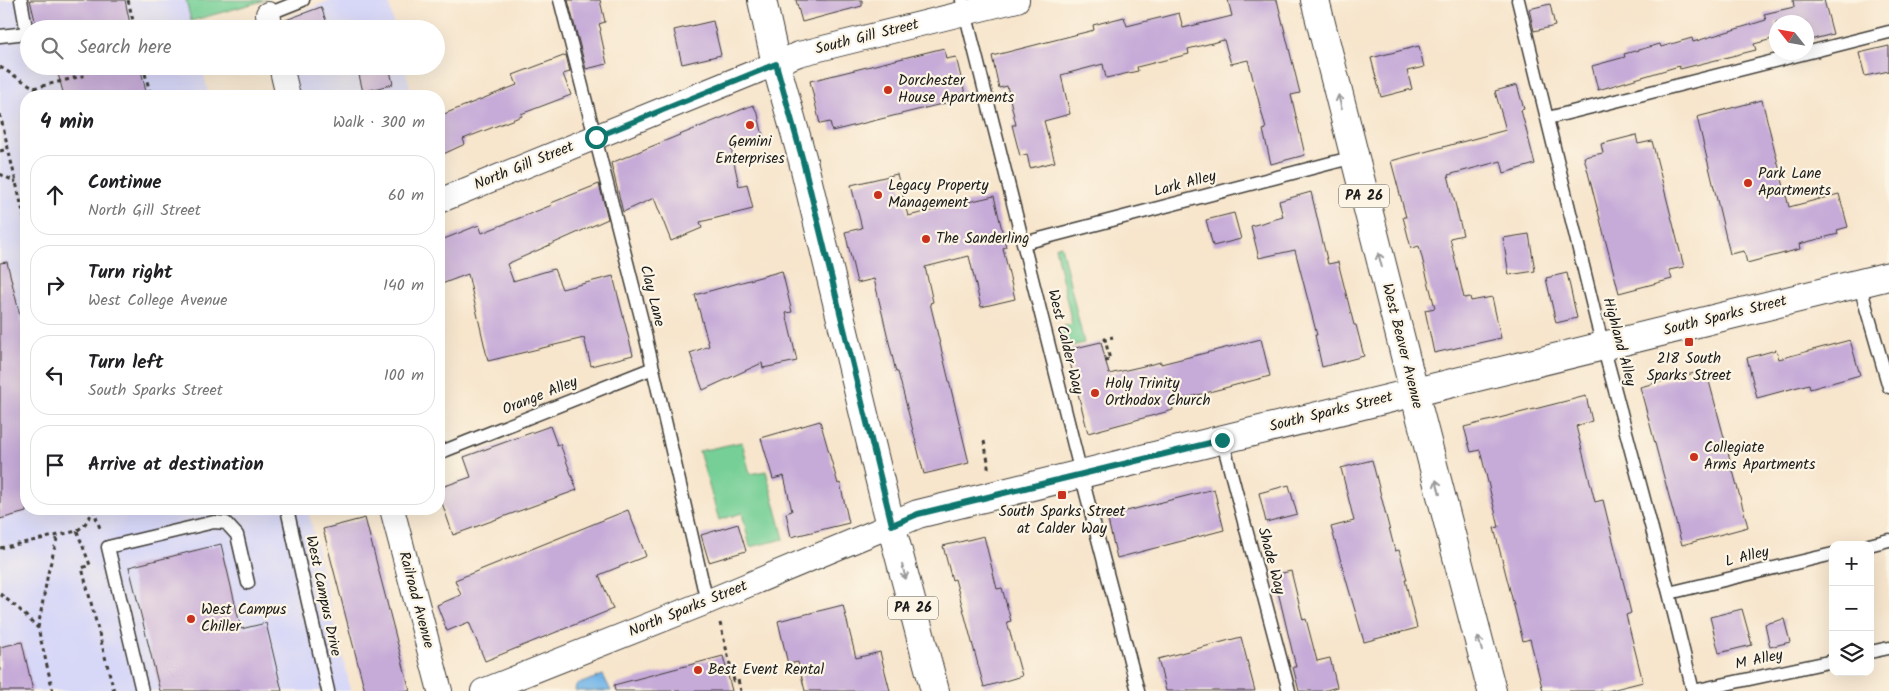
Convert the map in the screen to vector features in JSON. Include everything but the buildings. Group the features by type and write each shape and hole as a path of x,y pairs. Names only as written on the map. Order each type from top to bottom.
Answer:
{"main road":[{"name":"PA 26","path":"762,0 776,64 803,161 892,525 935,691"},
{"name":"West Beaver Avenue","path":"1315,0 1492,691"},
{"name":"South Sparks Street","path":"892,525 918,514 1889,276"}],"street":[{"name":"South Gill Street","path":"776,64 799,54 963,6 1017,0"},
{"name":"North Gill Street","path":"445,199 776,64"},
{"path":"283,75 287,90"},
{"name":"Railroad Avenue","path":"394,515 440,691"},
{"name":"North Sparks Street","path":"483,691 707,602 892,525"}],"lane":[{"path":"20,0 24,20"},
{"path":"272,20 304,0"},
{"name":"Clay Lane","path":"560,0 653,368 707,602"},
{"name":"Highland Alley","path":"1518,0 1603,345 1693,691"},
{"name":"West Calder Way","path":"963,6 1081,474 1138,691"},
{"path":"1548,118 1889,32"},
{"path":"0,36 20,34"},
{"name":"Lark Alley","path":"1024,243 1354,157"},
{"path":"1859,283 1889,387"},
{"name":"Orange Alley","path":"445,451 653,368"},
{"name":"Shade Way","path":"1222,440 1289,691"},
{"name":"West Campus Drive","path":"289,515 328,691"},
{"path":"142,691 108,547 214,522 226,523 237,535 248,582"},
{"path":"1874,544 1889,540"},
{"name":"L Alley","path":"1669,593 1829,555"},
{"path":"1874,651 1889,648"},
{"name":"M Alley","path":"1693,691 1829,662"}],"path":[{"path":"128,0 132,20"},
{"path":"0,67 38,90"},
{"path":"145,75 149,90"},
{"path":"34,88 86,76"},
{"path":"0,114 20,199"},
{"path":"0,152 8,149"},
{"path":"0,174 16,182"},
{"path":"1105,361 1110,360 1105,339 1113,337"},
{"path":"984,441 988,471"},
{"path":"0,548 77,531 85,524 90,515"},
{"path":"77,531 90,566 82,568 114,691"},
{"path":"53,691 38,628 48,573 58,535"},
{"path":"0,594 20,609 38,628"},
{"path":"720,623 734,681 738,680 741,691"}],"shaded area":[{"path":"0,0 186,0 191,20 20,20 20,75 204,75 208,90 20,90 20,515 309,515 351,691 0,691"},
{"path":"330,0 388,0 393,20 283,20"},
{"path":"292,75 407,75 411,90 296,90"}],"green space":[{"path":"186,0 266,0 195,20 191,20"},
{"path":"1061,245 1084,343 1063,348 1058,328 1072,324 1055,247"},
{"path":"742,442 750,474 766,471 784,539 750,547 742,513 719,520 699,451"}],"water":[{"path":"603,675 611,691 575,691 576,685"}],"place":[{"name":"Dorchester House Apartments","path":"888,90"},
{"name":"Gemini Enterprises","path":"750,125"},
{"name":"Park Lane Apartments","path":"1748,183"},
{"name":"Legacy Property Management","path":"878,195"},
{"name":"The Sanderling","path":"926,239"},
{"name":"218 South Sparks Street","path":"1689,342"},
{"name":"Holy Trinity Orthodox Church","path":"1095,393"},
{"name":"Collegiate Arms Apartments","path":"1694,457"},
{"name":"South Sparks Street at Calder Way","path":"1062,495"},
{"name":"West Campus Chiller","path":"191,619"},
{"name":"Best Event Rental","path":"698,670"}],"route":[{"path":"596,137 776,64 803,161 892,525 918,514 1222,440"}]}
